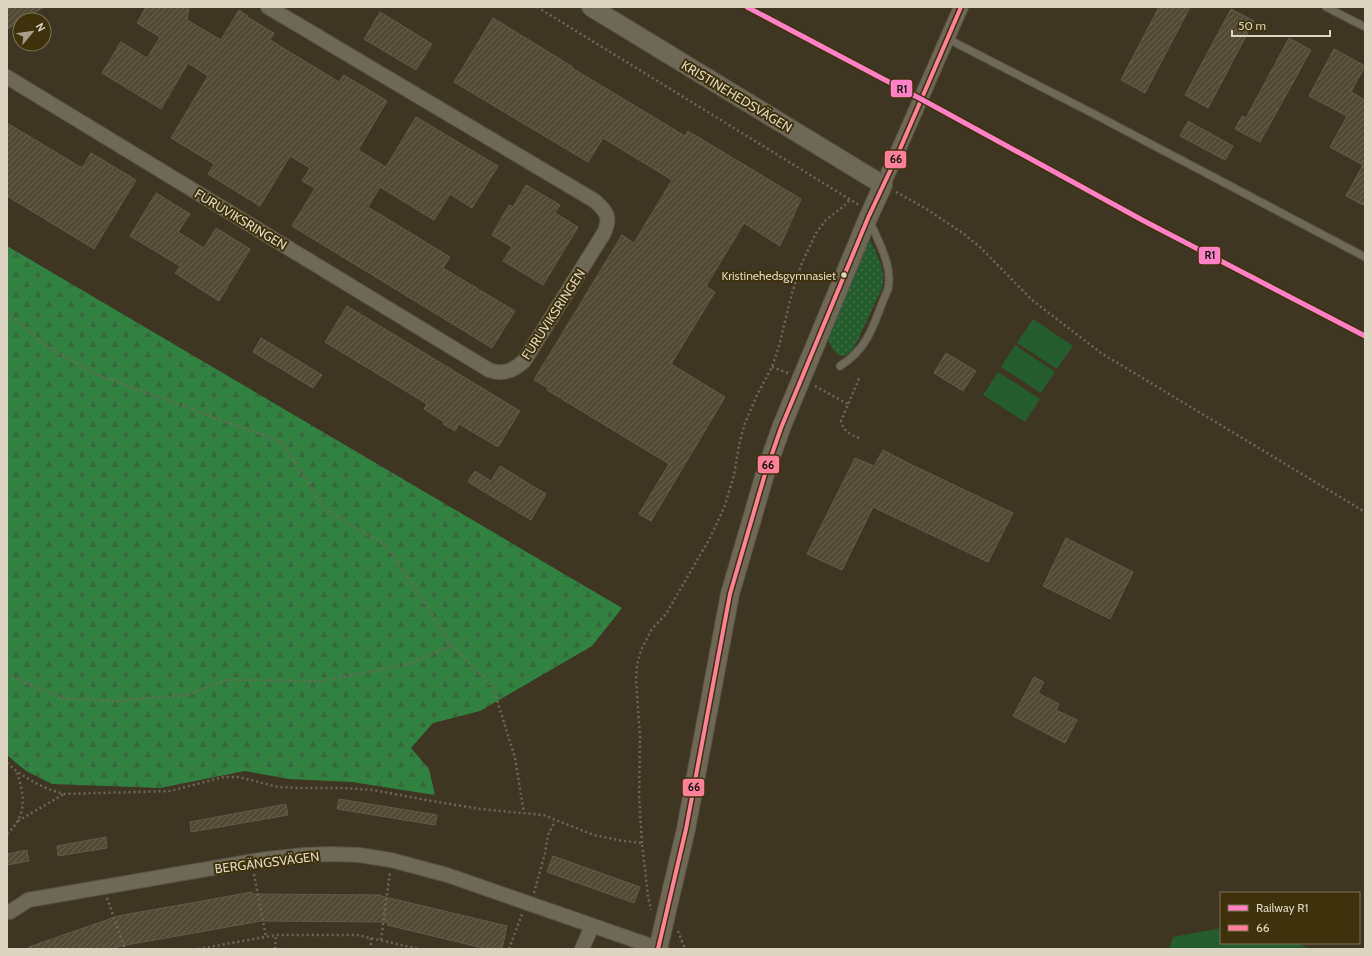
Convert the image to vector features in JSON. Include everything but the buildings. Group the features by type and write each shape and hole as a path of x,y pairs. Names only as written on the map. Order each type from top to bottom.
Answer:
{"street":[{"name":"FURUVIKSRINGEN","path":"7,78 489,370 501,373 508,372 518,366 524,361 604,233 608,220 607,215 595,201 268,7"},
{"name":"KRISTINEHEDSVÄGEN","path":"591,7 883,185"},
{"path":"659,949 664,921 686,829 730,594 765,474 781,428 870,215 961,7"},
{"name":"BERGÄNGSVÄGEN","path":"10,912 28,900 252,861 305,855 359,855 391,860 447,875 659,949"},
{"path":"582,949 592,926"}],"lane":[{"path":"1326,7 1365,27"},
{"path":"948,39 1365,257"},
{"path":"840,366 850,360 863,346 888,289 890,280 889,271 870,215"}],"path":[{"path":"537,7 850,198 870,215"},
{"path":"883,185 925,208 964,234 1032,300 1101,353 1365,512"},
{"path":"686,949 676,925 655,917 650,909 645,876 639,796 639,722 636,679 637,665 641,650 652,629 666,614 710,538 724,508 734,475 739,445 745,422 772,367 801,265 816,233 826,220 845,205 850,198"},
{"path":"7,313 49,348 98,375 282,442 326,510 387,546 452,646 493,687 515,758 524,813"},
{"path":"859,438 845,431 841,421 860,376"},
{"path":"7,675 62,698 114,701 188,695 226,680 322,681 405,665 452,646"},
{"path":"7,763 17,772 50,790 64,794 170,791 224,777 239,777 278,787 373,790 480,809 542,815 594,835 642,843"},
{"path":"17,772 22,788 23,799 18,821"},
{"path":"7,834 18,821 64,794"},
{"path":"509,949 526,902 533,896 545,853 548,834 555,820"},
{"path":"381,940 391,860"},
{"path":"252,861 266,937"},
{"path":"103,887 125,949"},
{"path":"198,949 276,935 357,935 419,949"},
{"path":"275,949 276,935"},
{"path":"371,938 371,949"}],"green space":[{"path":"870,241 876,252 882,270 882,288 851,352 845,356 841,356 835,352 827,336 868,242"},
{"path":"7,246 622,608 592,646 480,711 433,723 411,748 429,769 435,795 352,782 289,779 245,771 160,788 52,784 26,771 7,755"},
{"path":"1033,319 1073,346 1057,369 1017,343"},
{"path":"1015,345 1055,372 1041,393 1001,367"},
{"path":"998,372 1040,399 1025,422 983,395"},
{"path":"1220,928 1220,944 1299,944 1310,949 1169,949 1173,937"}],"rail line":[{"name":"R1","path":"747,7 921,99 1144,221 1365,336"}],"transit line":[{"name":"66","path":"658,949 686,829 730,594 765,474 781,428 868,218 897,156 961,7"}],"place":[{"name":"Kristinehedsgymnasiet","path":"844,275"}]}
